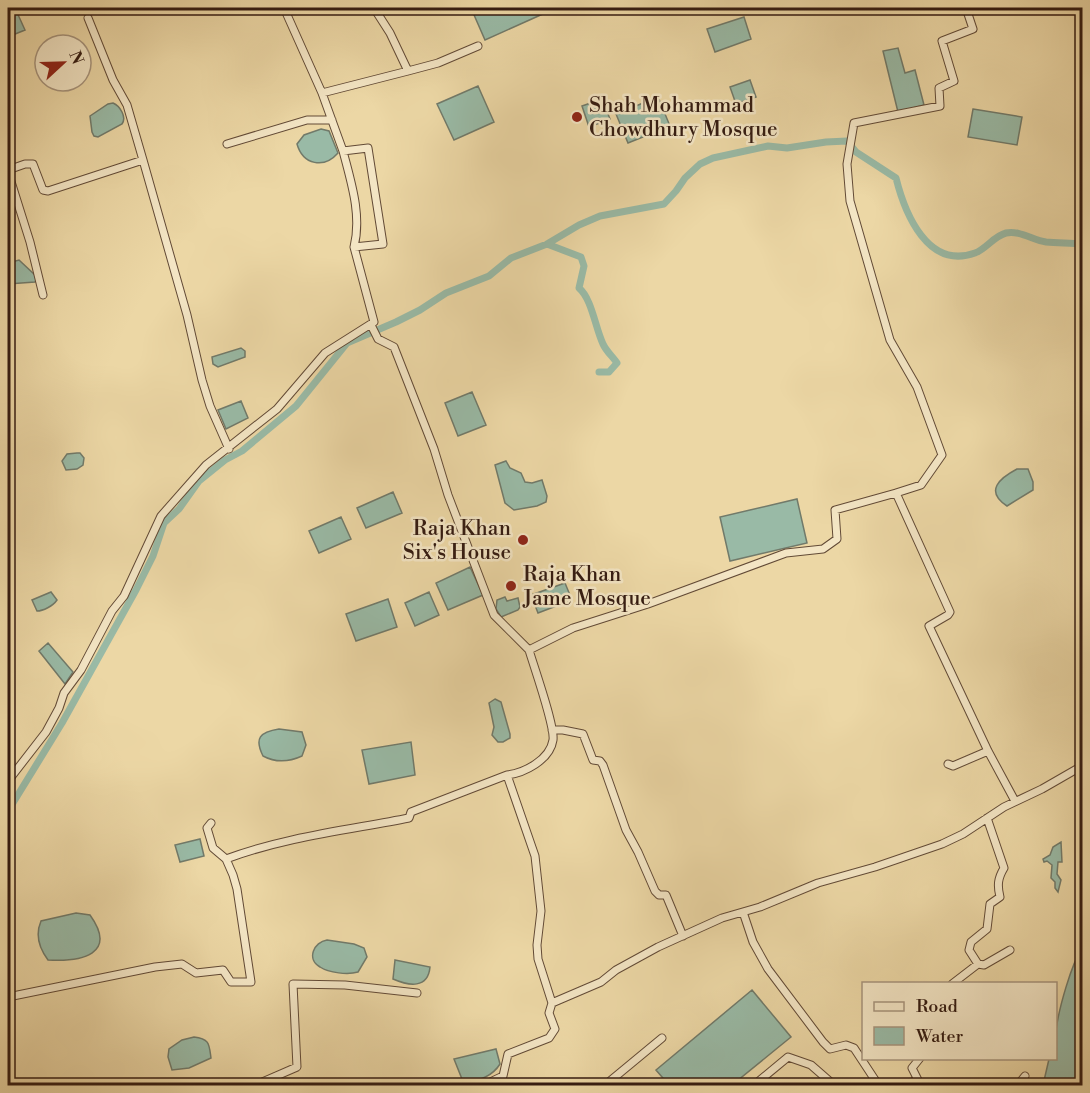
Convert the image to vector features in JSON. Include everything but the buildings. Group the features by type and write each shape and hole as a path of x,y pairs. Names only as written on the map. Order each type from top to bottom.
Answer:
{"street":[{"path":"8,781 46,732 64,693 81,670 112,611 124,596 161,516 206,465 277,410 326,353 375,322 354,247 358,233 357,219 353,190 343,151 322,93 284,8"},
{"path":"374,8 390,33 408,71"},
{"path":"529,650 573,628 648,604 786,553 823,549 837,539 835,510 921,484 942,454 917,387 890,340 850,201 847,164 854,123 940,106 939,88 954,81 942,41 973,29 966,8"},
{"path":"88,18 113,80 127,105 187,315 202,380 229,449"},
{"path":"322,93 438,63 478,46"},
{"path":"227,144 307,120 332,120"},
{"path":"343,151 368,148 383,244 354,247"},
{"path":"43,295 30,242 8,171 25,164 33,165 43,190 48,191 143,159"},
{"path":"226,859 315,835 409,818 411,812 531,767 542,758 553,740 529,650 495,615 448,495 434,449 394,346 378,339 371,325"},
{"path":"897,493 950,612 929,626 988,751 1015,801"},
{"path":"552,730 583,734 593,760 600,761 603,765 626,830 655,891 659,895 666,895 683,936"},
{"path":"948,764 953,766 988,751"},
{"path":"552,1003 584,991 624,965 722,918 818,883 875,867 942,844 1015,801 1083,766"},
{"path":"482,1086 503,1076 508,1054 549,1038 555,1029 549,1013 552,1003 538,959 537,945 541,911 536,856 507,775"},
{"path":"978,964 969,950 971,942 987,928 990,904 1000,897 999,877 1004,868 987,818"},
{"path":"8,997 129,971 182,964 196,973 223,970 231,982 251,982 237,889 226,859 213,848 207,828 211,823"},
{"path":"742,912 753,942 768,969 823,1042 830,1049 846,1045 855,1048 862,1059"},
{"path":"955,982 978,964 984,965 1010,950"},
{"path":"253,1086 297,1067 293,984 345,985 417,993"},
{"path":"604,1086 662,1038"},
{"path":"753,1086 788,1057 812,1065 835,1086"},
{"path":"863,1060 879,1086"},
{"path":"906,1086 919,1082 912,1068 919,1060"},
{"path":"1017,1086 1025,1076"}],"water":[{"path":"15,8 25,30 8,37 8,9"},
{"path":"471,8 543,8 545,13 485,40"},
{"path":"744,17 751,39 715,52 707,29"},
{"path":"898,48 905,73 915,70 924,105 898,112 883,51"},
{"path":"750,80 756,97 736,104 730,87"},
{"path":"478,86 494,122 454,140 437,104"},
{"path":"658,97 670,126 628,143 616,114"},
{"path":"602,99 610,119 589,127 582,106"},
{"path":"113,103 122,112 124,118 122,124 98,137 94,136 90,116"},
{"path":"973,109 1022,117 1017,145 968,137"},
{"path":"321,129 329,131 338,153 320,163 304,157 297,144 304,135"},
{"path":"19,260 36,276 35,282 8,284 8,263"},
{"path":"241,348 245,351 245,357 218,367 213,364 212,357"},
{"path":"472,392 486,425 458,436 445,403"},
{"path":"241,401 248,418 226,429 218,410"},
{"path":"80,453 84,458 83,465 77,469 66,470 62,461 67,454"},
{"path":"506,461 510,468 521,473 525,482 532,483 542,480 547,496 546,502 514,510 505,503 495,465"},
{"path":"1017,469 1028,469 1033,482 1033,490 1007,506 996,495 997,485 1005,476"},
{"path":"393,492 402,513 366,528 357,508"},
{"path":"797,499 807,543 730,561 720,517"},
{"path":"341,517 351,539 319,553 309,531"},
{"path":"470,567 483,595 448,610 436,583"},
{"path":"565,583 572,600 538,613 531,595"},
{"path":"51,592 57,600 48,608 37,611 32,600"},
{"path":"429,592 439,615 415,626 405,603"},
{"path":"505,597 507,601 518,598 520,607 501,617 496,609 497,600"},
{"path":"388,599 397,627 356,641 346,614"},
{"path":"48,643 73,672 65,684 39,651"},
{"path":"495,699 501,702 510,734 510,738 503,742 498,742 492,735 494,727 489,703"},
{"path":"279,729 302,732 306,745 302,756 282,761 263,756 259,745 260,737 267,732"},
{"path":"411,742 415,775 369,784 362,750"},
{"path":"200,839 204,856 180,862 175,845"},
{"path":"1061,842 1062,862 1058,862 1057,874 1061,880 1058,892 1051,878 1052,865 1047,861 1044,862 1043,859 1050,855 1053,847"},
{"path":"76,913 90,915 98,928 100,939 98,947 84,957 48,960 39,941 38,931 41,921"},
{"path":"327,940 364,948 367,957 358,972 333,972 316,964 313,960 313,951 318,944"},
{"path":"1082,948 1082,1085 1043,1085 1049,1060 1057,1060 1057,1024"},
{"path":"395,960 430,967 426,979 417,984 411,984 393,979"},
{"path":"752,990 791,1037 732,1085 669,1085 656,1070"},
{"path":"194,1037 208,1043 211,1058 189,1068 172,1070 168,1057 169,1049 182,1040"},
{"path":"496,1049 500,1064 497,1068 485,1077 464,1084 454,1059"}],"waterway":[{"path":"8,811 62,723 136,590 153,556 164,523 179,509 199,481 225,460 242,451 296,406 347,343 420,310 446,293 489,276 511,258 547,244 579,225 600,216 664,204 700,164 713,158 768,146 787,148 847,141 856,152 896,178 906,207 921,235 944,254 958,256 975,253 998,237 1011,232 1046,242 1082,244"},
{"path":"547,244 581,257 584,266 579,288 590,306 604,347 617,363 609,372 599,372"}],"place":[{"name":"Shah Mohammad Chowdhury Mosque","path":"577,117"},
{"name":"Raja Khan Six's House","path":"523,540"},
{"name":"Raja Khan Jame Mosque","path":"511,586"}]}
